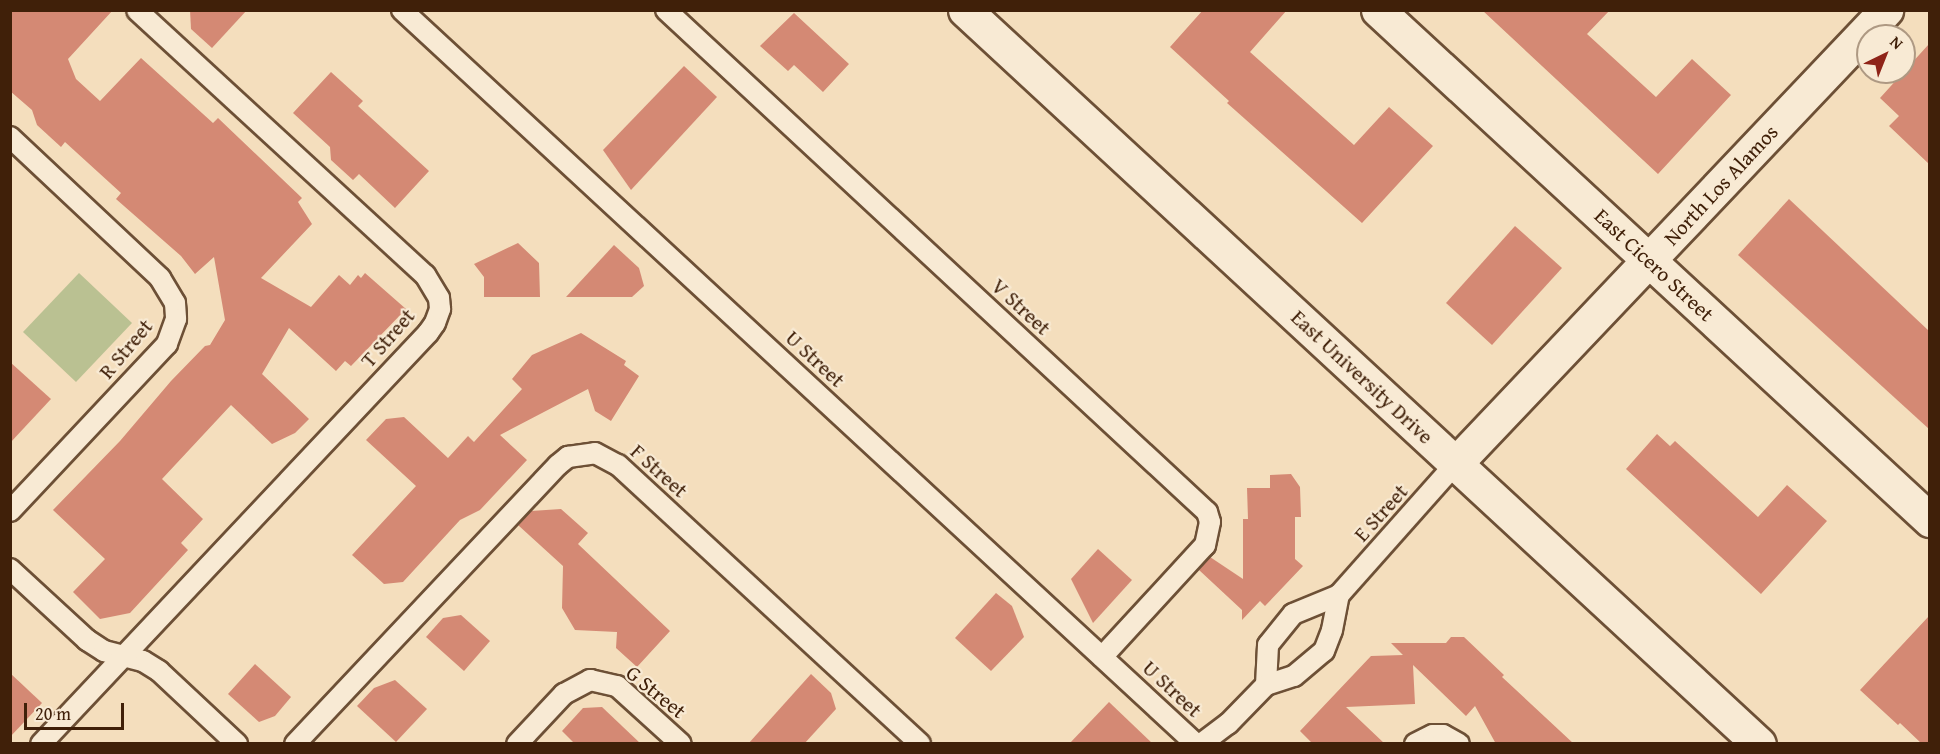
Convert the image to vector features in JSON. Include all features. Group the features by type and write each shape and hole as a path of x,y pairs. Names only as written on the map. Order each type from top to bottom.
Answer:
{"street":[{"name":"East University Drive","path":"965,10 1759,744"},
{"name":"East Cicero Street","path":"1378,10 1649,260 1926,509"},
{"name":"North Los Alamos","path":"1456,464 1886,10"}],"lane":[{"name":"T Street","path":"124,656 428,333 440,309 439,297 425,275 137,10"},
{"name":"U Street","path":"402,10 1196,744"},
{"name":"V Street","path":"666,10 1207,512 1210,534 1205,545 1102,657"},
{"name":"R Street","path":"10,137 160,278 175,303 176,319 167,344 10,511"},
{"name":"F Street","path":"295,744 558,465 568,457 588,453 595,453 618,465 920,744"},
{"name":"E Street","path":"1266,685 1268,645 1293,614 1339,595 1456,464"},
{"path":"10,569 87,640 104,651 143,661 159,671 237,744"},
{"path":"1201,744 1228,724 1266,685 1293,676 1324,651 1332,630 1339,595"},
{"path":"41,744 124,656"},
{"name":"G Street","path":"517,744 564,694 590,680 617,686 681,744"},
{"path":"1414,744 1433,735 1443,735 1459,744"}],"green space":[{"path":"79,273 132,323 76,382 23,332"}],"building":[{"path":"10,10 113,10 68,59 76,79 100,101 141,58 213,123 218,118 302,198 298,202 312,224 261,278 311,307 339,275 350,285 358,275 361,278 365,273 406,309 351,366 345,361 336,371 289,328 262,374 309,419 295,433 272,444 231,405 162,479 203,519 181,543 188,550 130,613 100,619 73,592 105,559 53,510 120,441 171,381 205,346 210,345 225,320 214,257 195,274 181,256 116,199 121,193 65,142 61,147 37,125 32,110 10,91"},
{"path":"190,10 247,10 212,48 191,29"},
{"path":"1203,10 1287,10 1250,52 1354,145 1389,107 1433,146 1362,223 1227,103 1229,101 1170,47"},
{"path":"1482,10 1610,10 1587,34 1656,97 1692,59 1731,95 1658,174"},
{"path":"794,13 849,64 823,92 794,65 788,71 760,46"},
{"path":"1929,44 1929,164 1889,126 1899,116 1880,98 1893,84 1916,84 1916,58"},
{"path":"684,66 717,97 631,190 603,150"},
{"path":"331,72 363,101 358,106 429,171 395,208 359,174 353,180 331,160 330,147 293,113"},
{"path":"1789,199 1929,331 1929,429 1738,255"},
{"path":"1515,226 1562,268 1492,345 1446,303"},
{"path":"518,243 539,263 540,297 484,297 484,277 474,264"},
{"path":"614,245 639,268 644,286 632,297 566,297"},
{"path":"581,333 626,361 624,365 639,376 611,421 595,411 588,389 500,435 527,460 480,510 460,520 403,582 384,584 352,555 416,486 366,440 386,419 404,417 448,458 468,436 474,442 522,389 512,379 532,355"},
{"path":"10,362 51,399 10,443"},
{"path":"1657,434 1670,446 1675,441 1758,517 1787,485 1827,521 1761,594 1626,469"},
{"path":"1291,474 1300,487 1301,517 1295,517 1295,559 1303,566 1265,606 1260,601 1242,620 1242,610 1199,570 1210,557 1243,579 1243,519 1248,519 1247,488 1270,488 1270,475"},
{"path":"561,509 588,533 578,544 670,631 637,667 616,648 617,632 575,630 562,608 563,566 518,525 531,511"},
{"path":"1098,549 1132,580 1093,623 1071,579"},
{"path":"996,593 1012,606 1024,637 991,671 955,638"},
{"path":"461,615 490,641 464,671 426,637 443,618"},
{"path":"1929,616 1929,744 1922,744 1860,690"},
{"path":"1451,637 1464,637 1504,675 1502,677 1574,744 1496,744 1475,706 1466,716 1413,665 1415,704 1346,707 1385,744 1313,744 1300,731 1371,656 1403,655 1391,643 1446,643"},
{"path":"255,664 291,697 275,716 259,722 228,694"},
{"path":"10,673 42,703 10,737"},
{"path":"811,674 831,693 836,709 804,744 748,744"},
{"path":"395,680 427,709 396,742 357,706 374,688"},
{"path":"1109,702 1153,744 1069,744"},
{"path":"602,707 641,744 575,744 562,731 583,708"}]}
